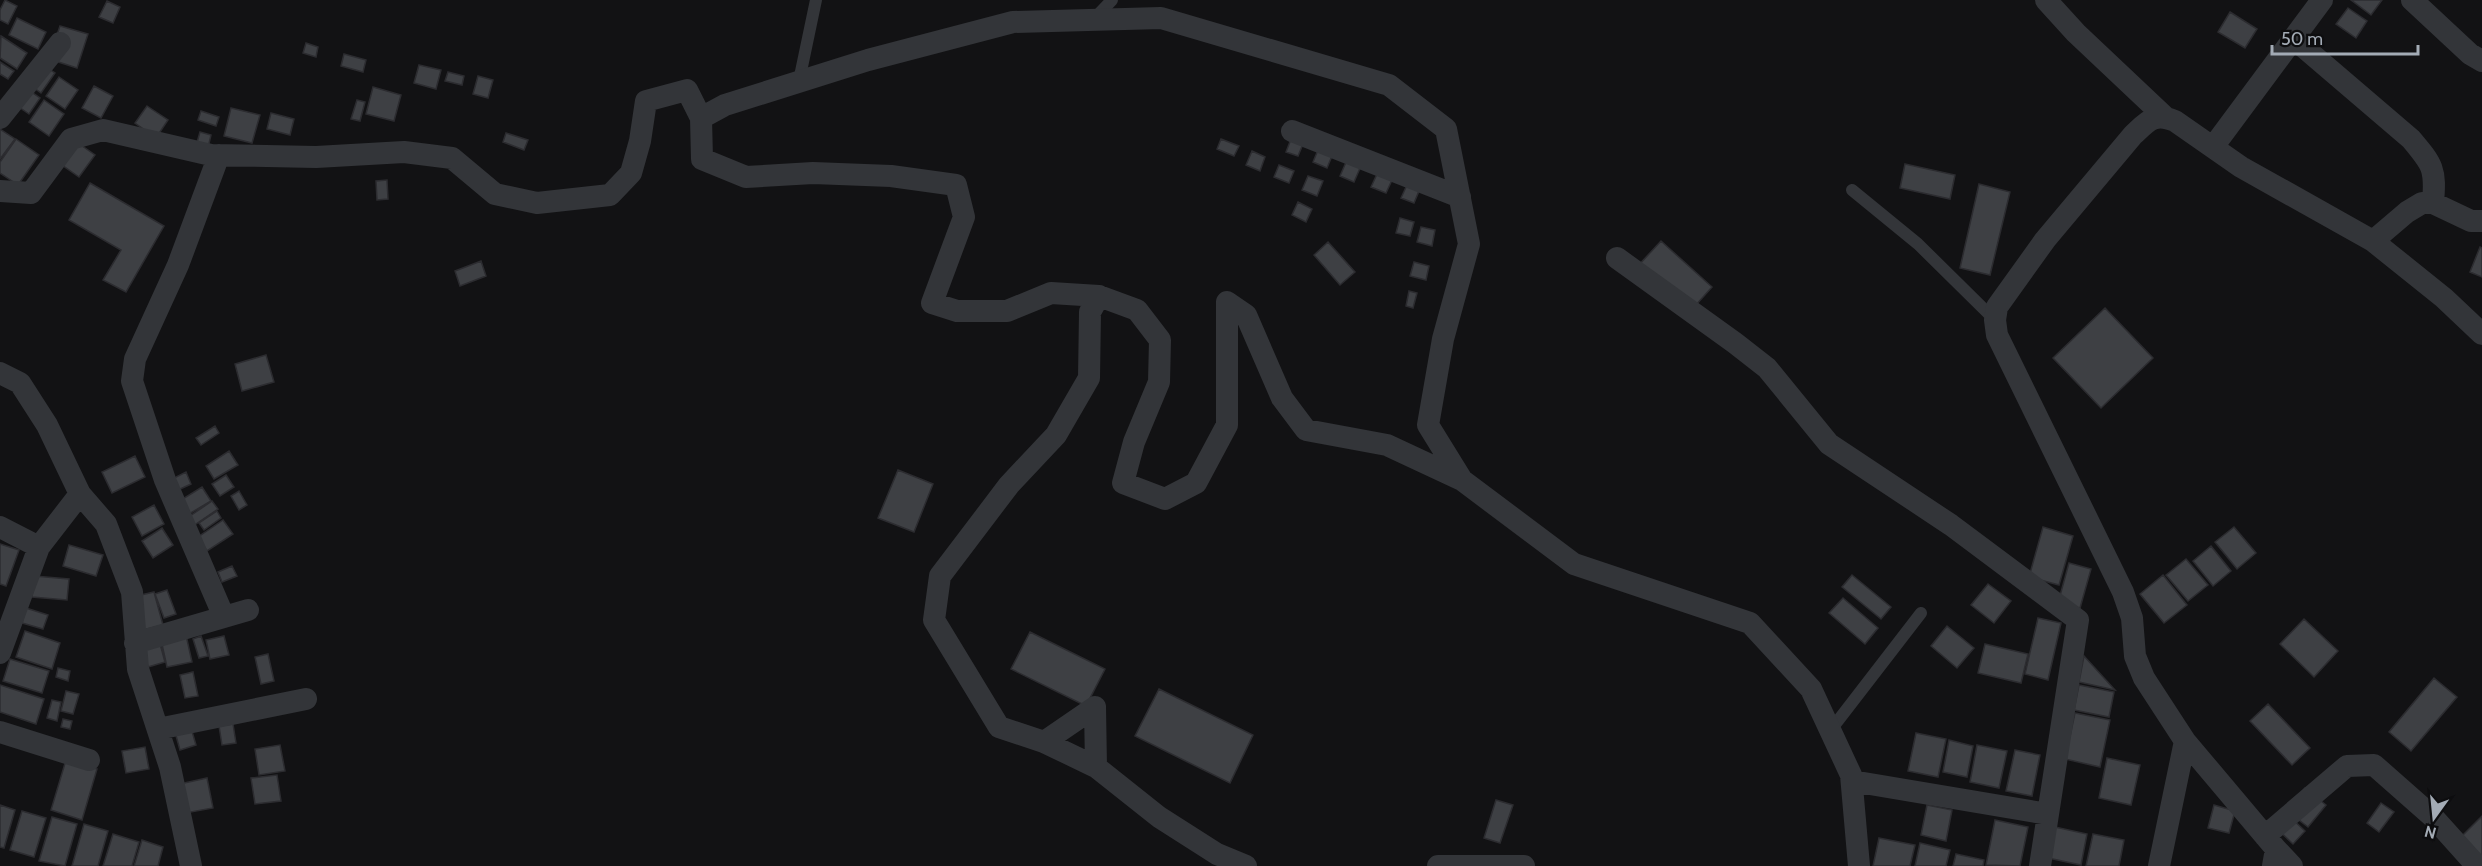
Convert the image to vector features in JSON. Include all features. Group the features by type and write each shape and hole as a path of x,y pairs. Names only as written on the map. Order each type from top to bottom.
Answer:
{"street":[{"path":"2046,0 2076,33 2165,117 2175,121 2241,166 2373,241 2444,298 2482,334"},
{"path":"2213,147 2322,0"},
{"path":"2412,0 2470,54 2482,61"},
{"path":"701,118 725,105 799,81 868,60 1013,22 1161,18 1389,85 1446,129 1469,244 1443,339 1428,425 1462,480"},
{"path":"2293,38 2411,139 2427,158 2435,177 2433,203"},
{"path":"0,118 60,43"},
{"path":"0,191 31,193 71,139 103,130 219,155 316,157 404,152 452,158 495,194 537,203 610,195 631,173 640,141 646,101 687,90 701,118 702,159 746,177 813,173 891,176 956,185 964,217 932,303 957,311 1007,311 1051,293 1099,296 1137,310 1160,340 1159,382 1134,442 1123,483 1165,499 1196,483 1227,424 1227,302 1246,315 1282,398 1306,430 1387,445 1462,480 1574,564 1750,623 1811,689 1851,775 1859,866"},
{"path":"2165,117 2149,120 2133,135 2045,240 1997,307 1995,320 1997,335 2123,592 2132,618 2135,656 2144,678 2185,741 2271,850 2292,866"},
{"path":"1292,131 1460,197"},
{"path":"219,155 178,265 135,359 132,381 165,480 224,617"},
{"path":"2373,241 2422,203 2433,203 2471,221 2482,221"},
{"path":"1617,258 1767,368 1829,444 1951,525 2078,620 2040,866"},
{"path":"1099,296 1090,312 1089,378 1056,435 1009,484 940,576 934,620 999,727 1044,742 1096,767 1159,817 1217,854 1246,866"},
{"path":"0,373 20,383 47,425 80,494 106,524 132,592 138,669 170,767 191,866"},
{"path":"0,653 39,547 80,494"},
{"path":"0,527 39,547"},
{"path":"135,643 248,610"},
{"path":"158,729 306,699"},
{"path":"1044,742 1095,707 1096,767"},
{"path":"0,732 89,760"},
{"path":"2159,866 2185,741"},
{"path":"2271,850 2347,766 2374,765 2433,817 2477,866"},
{"path":"1852,781 2048,814"},
{"path":"1437,866 1524,866"}],"lane":[{"path":"799,81 816,0"},
{"path":"1093,20 1112,0"},
{"path":"1852,190 1918,244 1995,320"},
{"path":"1830,731 1921,613"}],"building":[{"path":"5,0 17,6 8,24 0,20 0,10"},
{"path":"2351,0 2382,0 2371,15"},
{"path":"107,1 120,7 113,23 99,17"},
{"path":"2348,8 2367,21 2356,38 2336,24"},
{"path":"2230,12 2257,29 2245,48 2218,32"},
{"path":"17,18 46,32 38,49 9,35"},
{"path":"60,26 88,34 77,68 49,59"},
{"path":"1,36 27,53 17,69 0,58"},
{"path":"306,43 318,47 316,57 303,53"},
{"path":"344,54 366,60 363,72 341,66"},
{"path":"0,62 14,71 8,79 0,74"},
{"path":"40,63 55,73 41,93 26,82"},
{"path":"419,65 441,70 436,89 414,83"},
{"path":"448,72 464,76 462,85 445,81"},
{"path":"478,76 493,80 488,98 473,94"},
{"path":"59,77 78,90 65,109 46,96"},
{"path":"17,82 40,98 29,114 6,98"},
{"path":"94,86 113,96 101,118 82,108"},
{"path":"373,87 401,95 394,121 366,114"},
{"path":"44,100 64,114 49,136 29,122"},
{"path":"357,100 365,102 360,121 351,119"},
{"path":"147,106 168,120 156,138 135,123"},
{"path":"231,108 260,115 252,143 224,136"},
{"path":"201,111 219,117 216,126 198,120"},
{"path":"271,113 294,119 290,135 267,129"},
{"path":"0,129 15,139 0,159"},
{"path":"200,132 211,135 208,148 196,146"},
{"path":"506,133 528,140 524,150 503,142"},
{"path":"16,139 39,155 18,185 0,173 0,162"},
{"path":"1221,139 1239,146 1234,156 1217,149"},
{"path":"1291,139 1303,144 1298,156 1286,152"},
{"path":"78,143 95,155 79,177 62,165"},
{"path":"1318,150 1332,156 1327,168 1313,162"},
{"path":"1252,151 1265,157 1260,171 1246,165"},
{"path":"1347,160 1361,166 1354,182 1340,176"},
{"path":"1905,164 1955,175 1950,199 1900,188"},
{"path":"1279,165 1294,171 1289,183 1274,177"},
{"path":"1378,172 1393,178 1386,193 1371,187"},
{"path":"1308,176 1323,181 1317,196 1302,190"},
{"path":"387,180 388,199 377,200 376,181"},
{"path":"90,183 164,226 126,292 103,280 121,250 69,220"},
{"path":"1979,184 2010,192 1990,275 1960,268"},
{"path":"1407,185 1419,191 1414,203 1401,198"},
{"path":"1298,202 1312,209 1306,222 1292,215"},
{"path":"1400,218 1414,222 1410,236 1396,233"},
{"path":"1421,227 1435,230 1432,246 1417,242"},
{"path":"1661,241 1712,287 1687,315 1636,268"},
{"path":"1328,242 1355,272 1340,285 1314,255"},
{"path":"2480,247 2482,248 2482,277 2470,272"},
{"path":"481,261 486,276 460,286 455,271"},
{"path":"1414,262 1429,266 1426,280 1410,276"},
{"path":"1409,291 1417,293 1413,308 1406,306"},
{"path":"2105,308 2153,358 2101,408 2053,358"},
{"path":"266,355 274,382 242,391 235,364"},
{"path":"215,426 219,433 201,445 196,438"},
{"path":"229,451 238,465 214,479 206,466"},
{"path":"135,456 145,477 112,493 102,472"},
{"path":"898,470 933,484 914,532 878,518"},
{"path":"186,472 191,484 176,491 170,480"},
{"path":"226,475 234,487 220,496 212,484"},
{"path":"202,487 211,501 189,514 181,500"},
{"path":"239,491 247,505 239,510 231,496"},
{"path":"212,501 218,509 193,526 187,518"},
{"path":"154,505 164,524 142,536 132,517"},
{"path":"217,511 221,518 204,530 199,523"},
{"path":"223,520 233,534 207,551 198,537"},
{"path":"2043,527 2073,536 2059,585 2029,577"},
{"path":"2234,527 2256,553 2237,569 2215,542"},
{"path":"162,528 173,545 153,558 142,541"},
{"path":"0,544 19,550 6,586 0,584"},
{"path":"69,545 103,555 96,576 63,566"},
{"path":"2211,546 2231,571 2213,586 2193,561"},
{"path":"2186,559 2208,585 2188,601 2166,575"},
{"path":"2069,563 2091,569 2080,608 2058,603"},
{"path":"232,566 237,576 222,582 218,572"},
{"path":"1852,575 1891,607 1881,619 1842,587"},
{"path":"2163,575 2187,605 2164,623 2140,594"},
{"path":"34,576 69,579 67,600 32,597"},
{"path":"1988,584 2011,601 1994,623 1971,605"},
{"path":"167,590 176,614 164,618 155,594"},
{"path":"154,592 163,625 139,631 132,597"},
{"path":"1843,598 1878,628 1865,644 1829,613"},
{"path":"26,608 48,615 43,629 22,623"},
{"path":"2038,618 2061,623 2048,680 2025,674"},
{"path":"2304,619 2338,651 2314,677 2280,644"},
{"path":"1947,626 1974,648 1957,668 1931,646"},
{"path":"25,631 60,643 52,669 16,657"},
{"path":"1030,632 1105,669 1086,706 1011,669"},
{"path":"186,635 192,662 167,667 161,640"},
{"path":"201,636 208,656 199,658 193,639"},
{"path":"224,636 229,655 210,659 206,640"},
{"path":"159,640 165,662 148,667 142,644"},
{"path":"1985,644 2028,654 2021,683 1978,673"},
{"path":"268,654 274,681 261,684 255,657"},
{"path":"2084,656 2115,690 2079,682"},
{"path":"10,659 49,671 42,693 3,681"},
{"path":"58,668 70,671 68,681 56,677"},
{"path":"193,672 198,696 185,698 180,675"},
{"path":"2434,678 2457,697 2411,751 2389,732"},
{"path":"0,685 44,699 36,724 0,712"},
{"path":"2079,685 2114,692 2109,717 2074,710"},
{"path":"1159,689 1253,735 1230,783 1135,736"},
{"path":"66,691 79,694 73,714 61,711"},
{"path":"52,700 61,702 57,721 47,718"},
{"path":"2268,704 2310,748 2292,765 2250,721"},
{"path":"2075,713 2110,720 2100,767 2065,759"},
{"path":"63,719 72,721 70,729 61,727"},
{"path":"189,721 196,745 180,750 173,725"},
{"path":"233,724 236,743 222,745 219,726"},
{"path":"1916,733 1946,739 1938,777 1908,771"},
{"path":"1949,740 1973,746 1967,777 1943,772"},
{"path":"280,745 285,771 259,775 255,749"},
{"path":"1977,745 2007,751 1999,788 1970,782"},
{"path":"145,747 149,769 126,773 122,751"},
{"path":"2015,750 2040,755 2032,796 2006,791"},
{"path":"2107,758 2140,765 2131,805 2099,798"},
{"path":"66,760 97,769 82,820 51,810"},
{"path":"277,775 281,801 255,804 251,778"},
{"path":"207,778 213,808 180,814 175,785"},
{"path":"2305,788 2326,805 2308,827 2286,810"},
{"path":"1496,800 1513,805 1500,843 1484,838"},
{"path":"2381,803 2394,812 2379,832 2367,823"},
{"path":"0,805 15,810 4,848 0,847"},
{"path":"1927,805 1952,810 1946,841 1921,835"},
{"path":"2214,805 2235,811 2229,833 2208,828"},
{"path":"22,811 46,818 34,857 10,850"},
{"path":"2285,812 2305,831 2293,844 2273,825"},
{"path":"2482,816 2482,866 2456,842"},
{"path":"52,817 77,824 65,866 39,861"},
{"path":"1995,820 2028,827 2020,866 1986,865"},
{"path":"84,824 108,831 98,866 72,866"},
{"path":"2055,827 2087,834 2081,865 2048,858"},
{"path":"113,834 139,842 132,866 103,866"},
{"path":"2093,834 2124,840 2119,866 2086,866"},
{"path":"1879,838 1915,845 1910,866 1873,866"},
{"path":"142,840 163,847 158,866 134,866"},
{"path":"1920,843 1950,850 1946,866 1915,866"},
{"path":"1956,854 1984,860 1983,866 1953,866"}]}
